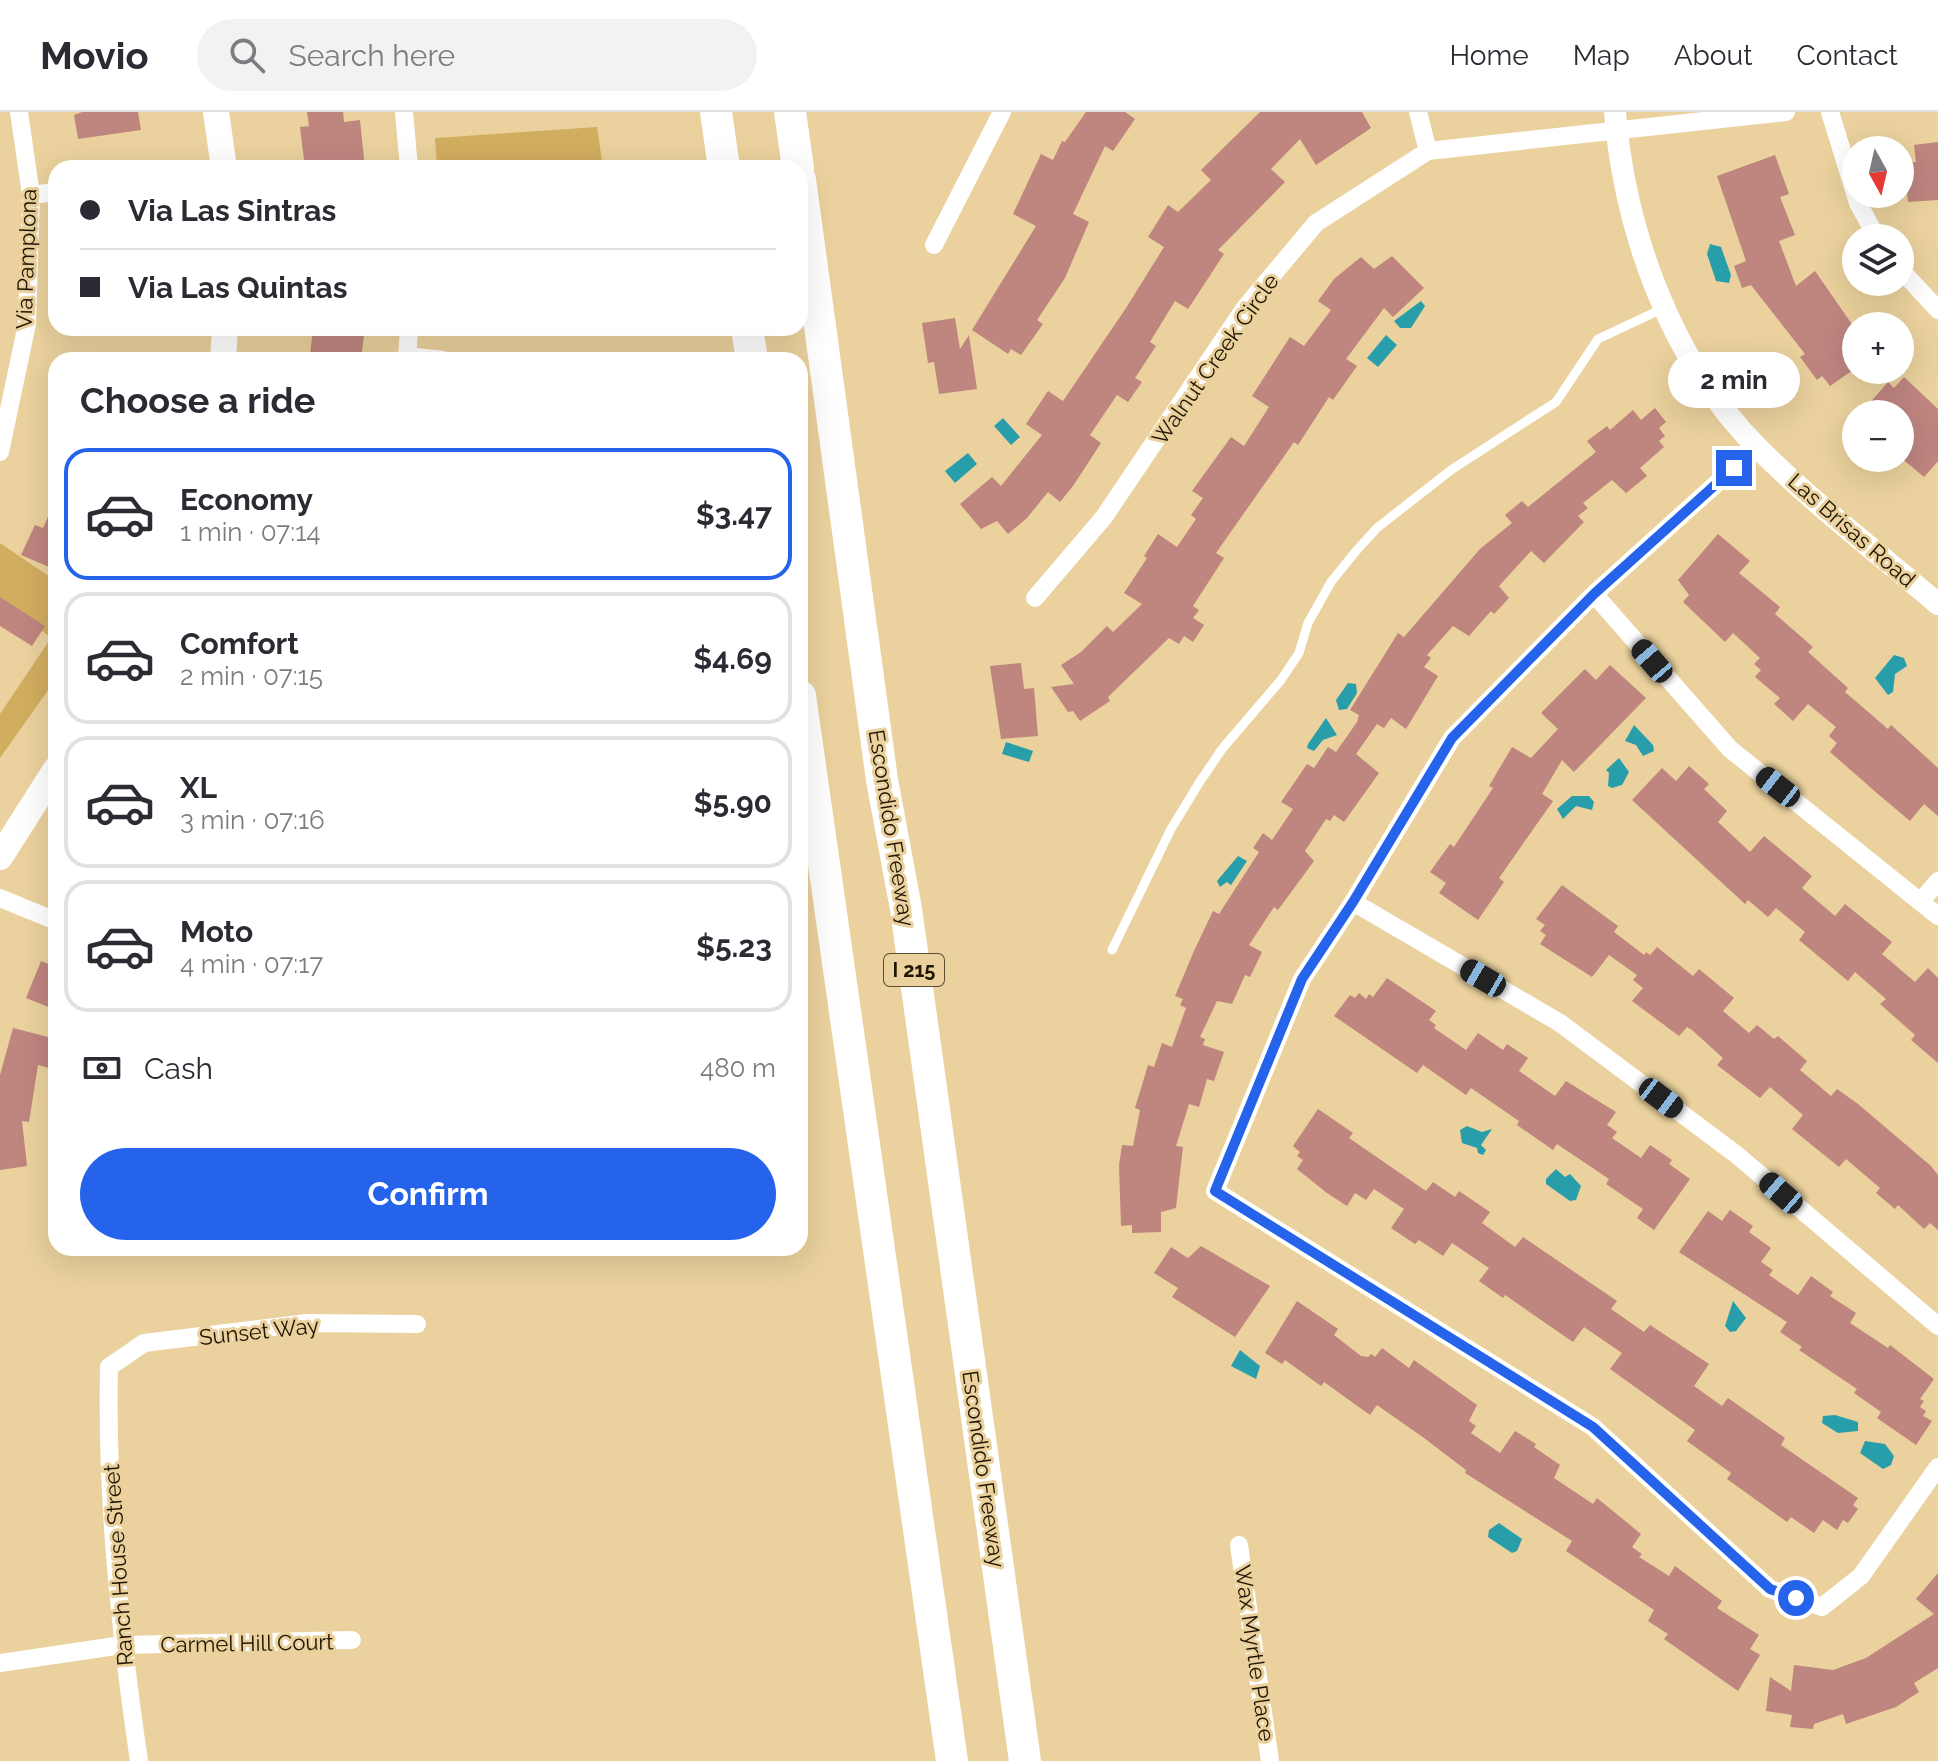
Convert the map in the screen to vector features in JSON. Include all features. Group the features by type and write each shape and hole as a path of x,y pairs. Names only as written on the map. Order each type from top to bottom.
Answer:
{"highway":[{"path":"716,112 723,160"},
{"path":"790,112 797,160"},
{"name":"Escondido Freeway","path":"808,239 882,780 913,957 1025,1761"},
{"path":"808,752 952,1761"}],"main road":[{"path":"216,112 223,160"},
{"path":"0,857 48,782"}],"street":[{"name":"Via Pamplona","path":"0,452 27,324 31,195 19,112"},
{"path":"404,112 408,160"},
{"path":"934,245 1002,112"},
{"path":"1418,112 1428,151"},
{"name":"Walnut Creek Circle","path":"1035,598 1104,517 1244,309 1316,223 1428,151 1616,122 1786,112"},
{"path":"1830,112 1858,203 1869,224"},
{"name":"Las Brisas Road","path":"1616,122 1621,171 1639,241 1664,308 1719,402 1757,447 1938,604"},
{"path":"31,195 48,193"},
{"path":"1914,284 1938,310"},
{"path":"1757,447 1594,594 1452,738 1353,902 1302,979 1215,1191 1593,1427 1770,1589 1822,1607 1861,1576 1938,1467"},
{"path":"1594,594 1730,749 1938,916"},
{"path":"1921,901 1938,881"},
{"path":"0,898 48,918"},
{"path":"1353,902 1560,1023 1737,1155 1938,1326"},
{"name":"Sunset Way","path":"109,1367 144,1343 307,1323 417,1324"},
{"name":"Ranch House Street","path":"109,1367 108,1419 122,1645 139,1761"},
{"name":"Wax Myrtle Place","path":"1239,1545 1270,1761"},
{"name":"Carmel Hill Court","path":"0,1663 122,1645 352,1640"}],"lane":[{"path":"1112,950 1171,829 1199,783 1222,749 1281,680 1299,653 1308,623 1331,582 1356,551 1377,528 1451,470 1556,402 1598,339 1664,308"}],"shaded area":[{"path":"597,127 602,160 436,160 435,138"},
{"path":"0,543 48,576 48,636 0,597"},
{"path":"48,642 48,690 0,758 0,714"}],"water":[{"path":"1710,244 1721,247 1731,275 1729,283 1716,281 1707,254"},
{"path":"1421,301 1425,306 1411,328 1400,328 1394,321"},
{"path":"1386,335 1397,345 1378,367 1367,358"},
{"path":"1003,418 1020,437 1011,445 994,426"},
{"path":"968,453 977,464 955,483 945,471"},
{"path":"1894,655 1904,658 1907,666 1895,674 1893,692 1888,695 1875,678"},
{"path":"1348,683 1356,684 1357,693 1347,709 1339,710 1336,700"},
{"path":"1326,718 1337,735 1323,740 1314,751 1307,748 1308,744"},
{"path":"1634,725 1653,745 1654,751 1643,756 1636,745 1625,741"},
{"path":"1006,742 1033,751 1029,762 1002,754"},
{"path":"1619,758 1629,772 1622,785 1612,788 1608,786 1609,773 1606,770"},
{"path":"1572,796 1589,796 1594,802 1592,810 1576,806 1563,819 1557,809"},
{"path":"1238,856 1247,861 1231,885 1227,882 1220,887 1217,881"},
{"path":"1467,1126 1482,1132 1492,1129 1481,1145 1486,1150 1483,1155 1478,1153 1477,1148 1462,1143 1460,1130"},
{"path":"1556,1169 1565,1177 1570,1174 1581,1186 1576,1200 1570,1201 1546,1184 1546,1179"},
{"path":"1733,1301 1746,1318 1736,1331 1730,1332 1725,1326"},
{"path":"1240,1350 1260,1366 1256,1379 1231,1366"},
{"path":"1835,1415 1858,1422 1858,1431 1838,1433 1822,1423 1823,1416"},
{"path":"1865,1441 1885,1444 1894,1456 1891,1465 1883,1469 1860,1453"},
{"path":"1499,1523 1522,1539 1517,1551 1512,1553 1488,1537 1489,1530"}],"building":[{"path":"82,112 138,112 141,130 78,139 74,115"},
{"path":"307,112 343,112 344,122 360,120 364,160 304,160 300,127 309,126"},
{"path":"1086,112 1125,112 1135,119 1113,151 1105,146 1073,214 1089,222 1065,278 1037,320 1043,324 1021,355 1011,349 1008,354 972,330 1036,226 1013,214 1041,154 1053,160 1062,141 1065,142"},
{"path":"1260,112 1362,112 1371,128 1316,165 1300,139 1271,169 1285,182 1218,250 1224,254 1188,309 1175,301 1150,342 1156,346 1135,378 1142,382 1128,402 1117,395 1090,435 1101,443 1060,502 1048,492 1027,518 1008,534 997,521 981,529 960,504 992,477 1001,486 1042,435 1026,424 1048,391 1063,401 1126,308 1164,247 1148,237 1168,205 1178,212 1211,180 1201,170"},
{"path":"1938,142 1938,200 1914,202 1914,145"},
{"path":"1775,155 1789,194 1780,197 1795,235 1779,241 1796,286 1815,271 1843,312 1842,378 1830,386 1822,376 1817,380 1800,357 1805,354 1751,285 1742,288 1734,266 1746,261 1717,176"},
{"path":"1392,256 1424,288 1393,317 1384,308 1346,359 1357,366 1333,400 1329,397 1298,445 1294,442 1216,553 1224,558 1193,606 1199,610 1193,618 1204,625 1193,642 1184,636 1179,644 1169,638 1108,697 1110,701 1080,721 1073,711 1068,712 1051,687 1074,684 1061,665 1081,652 1107,626 1113,632 1142,604 1124,593 1147,558 1144,556 1158,534 1177,547 1196,519 1191,515 1203,498 1192,491 1231,437 1244,446 1269,407 1252,396 1290,337 1304,346 1331,310 1318,301 1334,279 1361,257 1374,269"},
{"path":"955,318 960,349 969,335 977,389 939,394 934,362 928,363 922,323"},
{"path":"312,336 364,336 362,352 310,352"},
{"path":"1886,384 1894,388 1898,384 1911,384 1938,409 1938,461 1924,477 1914,469 1914,400 1872,400"},
{"path":"1655,408 1666,422 1659,428 1665,436 1659,441 1664,447 1640,468 1647,476 1626,493 1612,480 1583,503 1588,508 1578,516 1584,522 1544,563 1531,551 1499,586 1509,598 1494,614 1491,611 1469,636 1453,626 1427,655 1431,658 1424,667 1438,676 1406,729 1391,718 1384,728 1377,724 1356,754 1379,773 1344,822 1334,815 1330,821 1326,819 1305,851 1314,861 1278,910 1274,907 1249,945 1262,952 1250,977 1245,975 1232,1004 1217,1001 1200,1037 1205,1039 1203,1045 1224,1052 1214,1081 1207,1079 1199,1107 1189,1104 1176,1146 1183,1147 1176,1208 1161,1212 1161,1232 1132,1233 1132,1225 1121,1226 1119,1165 1122,1145 1133,1146 1140,1110 1135,1108 1148,1065 1154,1067 1162,1043 1172,1047 1186,1008 1180,1005 1183,999 1175,996 1213,911 1219,914 1259,852 1253,848 1263,833 1272,840 1293,809 1281,802 1307,764 1314,768 1328,747 1336,752 1357,722 1359,715 1350,710 1398,633 1404,637 1480,549 1512,523 1505,515 1522,501 1528,507 1596,452 1587,441 1607,426 1610,430 1633,410 1641,420"},
{"path":"48,517 48,567 21,555 35,525 43,528"},
{"path":"1718,534 1750,561 1739,573 1780,607 1775,614 1813,647 1808,652 1848,688 1845,692 1888,729 1891,725 1938,768 1938,816 1924,804 1910,821 1830,752 1837,743 1829,736 1836,727 1808,704 1793,721 1774,704 1780,698 1755,677 1761,670 1754,664 1760,658 1733,633 1725,642 1683,602 1689,595 1678,580"},
{"path":"0,597 45,626 32,646 0,626"},
{"path":"1021,663 1024,689 1034,688 1038,736 1001,739 990,666"},
{"path":"1610,665 1646,698 1574,772 1562,760 1542,794 1553,801 1499,878 1504,882 1478,920 1439,893 1446,883 1430,872 1450,844 1454,847 1493,788 1489,786 1512,747 1531,758 1558,729 1541,713 1585,669 1596,680"},
{"path":"1689,766 1709,784 1704,789 1727,811 1718,822 1750,852 1764,836 1812,876 1802,888 1835,916 1845,904 1892,942 1882,954 1915,982 1928,968 1938,978 1938,1063 1911,1040 1915,1035 1880,1004 1886,999 1855,972 1848,981 1799,940 1805,932 1776,908 1768,917 1748,900 1745,904 1632,800 1662,768 1676,781"},
{"path":"1562,885 1618,926 1614,932 1644,955 1646,952 1650,955 1657,947 1693,976 1699,969 1734,998 1723,1011 1749,1033 1757,1025 1774,1039 1778,1036 1807,1061 1800,1070 1831,1096 1837,1089 1858,1104 1931,1166 1938,1175 1938,1230 1930,1223 1924,1229 1898,1205 1895,1209 1876,1193 1880,1188 1846,1159 1839,1167 1792,1129 1803,1115 1770,1087 1760,1098 1717,1065 1723,1058 1692,1030 1687,1027 1679,1036 1632,1001 1643,988 1633,980 1637,975 1609,955 1592,977 1540,944 1546,935 1540,931 1545,925 1536,919"},
{"path":"41,961 48,964 48,1007 26,998"},
{"path":"1387,978 1436,1011 1429,1020 1436,1025 1434,1028 1466,1050 1478,1033 1503,1050 1507,1044 1528,1058 1519,1071 1555,1096 1566,1081 1616,1112 1607,1125 1617,1132 1612,1138 1641,1158 1650,1145 1672,1160 1669,1164 1690,1179 1654,1230 1637,1218 1643,1209 1606,1184 1609,1179 1557,1144 1553,1150 1517,1125 1519,1121 1471,1088 1466,1095 1423,1065 1417,1073 1334,1016 1350,995 1355,998 1359,993 1366,999 1369,994 1373,997"},
{"path":"13,1028 48,1037 48,1068 38,1065 29,1122 22,1121 27,1166 0,1170 0,1075"},
{"path":"1318,1109 1353,1133 1349,1138 1426,1191 1433,1182 1455,1197 1459,1191 1490,1212 1482,1223 1515,1247 1523,1237 1617,1301 1611,1309 1644,1332 1650,1325 1709,1364 1694,1386 1722,1406 1728,1398 1785,1438 1781,1445 1858,1498 1853,1505 1858,1509 1848,1523 1843,1520 1837,1530 1823,1520 1814,1533 1791,1517 1787,1522 1727,1479 1731,1473 1687,1441 1695,1430 1610,1369 1622,1353 1584,1327 1573,1342 1505,1295 1503,1298 1479,1281 1489,1268 1452,1243 1443,1256 1419,1240 1415,1244 1391,1228 1404,1209 1374,1189 1366,1200 1355,1193 1347,1206 1327,1193 1297,1169 1303,1160 1297,1156 1300,1152 1293,1146"},
{"path":"1730,1210 1753,1226 1749,1232 1771,1248 1761,1262 1773,1270 1769,1275 1798,1295 1811,1276 1833,1292 1830,1296 1856,1313 1850,1323 1888,1348 1890,1345 1934,1379 1920,1399 1924,1401 1920,1407 1926,1411 1923,1416 1932,1421 1916,1445 1877,1418 1881,1412 1854,1393 1857,1389 1799,1350 1802,1347 1780,1332 1787,1322 1679,1252 1708,1211 1722,1221"},
{"path":"1201,1246 1270,1286 1235,1337 1172,1297 1178,1288 1154,1273 1171,1247 1188,1258"},
{"path":"1297,1301 1338,1329 1334,1335 1361,1356 1371,1354 1375,1357 1382,1348 1409,1368 1414,1360 1477,1405 1469,1421 1476,1426 1471,1433 1500,1453 1515,1431 1536,1444 1534,1447 1560,1465 1554,1478 1593,1504 1597,1498 1641,1534 1632,1547 1642,1554 1639,1557 1669,1576 1675,1566 1722,1601 1717,1608 1759,1635 1750,1649 1760,1655 1738,1691 1664,1639 1668,1634 1648,1621 1654,1610 1566,1551 1572,1541 1465,1473 1466,1470 1377,1405 1370,1415 1324,1382 1321,1386 1285,1360 1282,1364 1265,1353"},
{"path":"1938,1573 1938,1668 1914,1683 1919,1692 1896,1707 1846,1724 1843,1714 1814,1724 1813,1729 1790,1727 1792,1715 1766,1711 1770,1677 1791,1691 1794,1665 1833,1670 1866,1658 1934,1614 1916,1599"}],"route":[{"path":"1734,468 1594,594 1452,738 1353,902 1302,979 1215,1191 1593,1427 1770,1589 1796,1598"}]}
